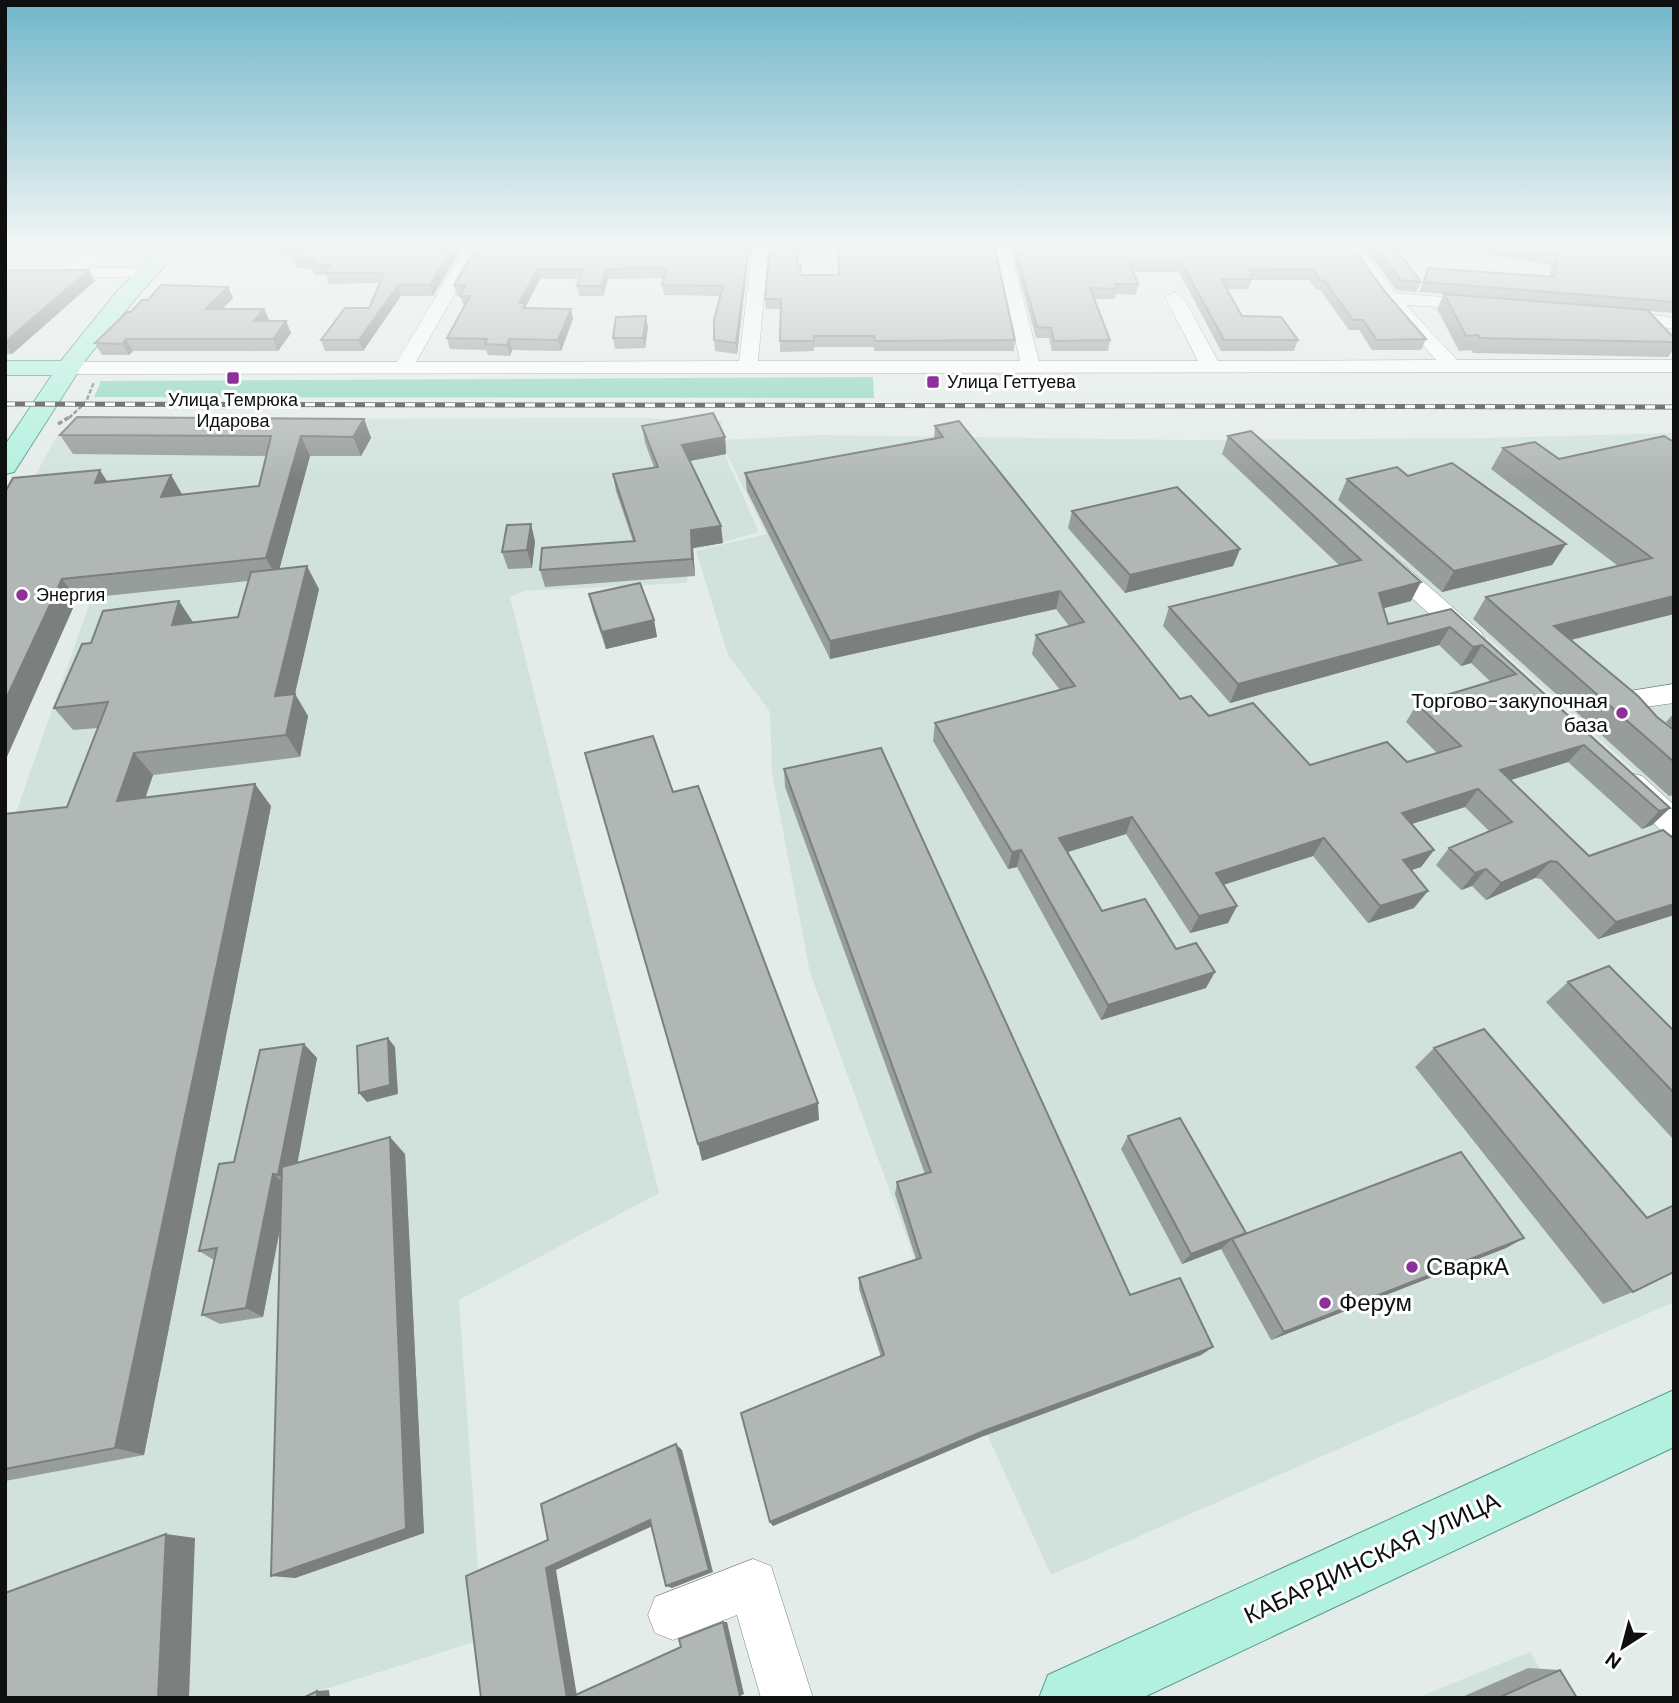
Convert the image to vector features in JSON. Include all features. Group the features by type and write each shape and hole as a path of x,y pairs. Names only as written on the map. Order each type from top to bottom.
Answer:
{"main road":[{"path":"5,466 59,368 93,323"},
{"path":"5,432 100,323"},
{"path":"5,368 59,368"},
{"name":"КАБАРДИНСКАЯ УЛИЦА","path":"1099,1691 1674,1418"}],"street":[{"path":"402,369 429,323"},
{"path":"748,369 753,323"},
{"path":"1020,323 1031,368"},
{"path":"1188,323 1212,368"},
{"path":"1413,323 1452,367"},
{"path":"59,368 1674,366"},
{"path":"1364,541 1493,657"},
{"path":"1674,693 1633,699 1629,703 1630,709 1639,718 1674,748"},
{"path":"1614,768 1674,824"},
{"path":"673,1615 753,1584 787,1698"}],"shaded area":[{"path":"641,418 723,421 717,437 759,532 692,551 687,583 524,591 510,597 659,1193 459,1300 483,1639 298,1698 5,1698 5,820 14,818 102,568 31,483 58,434 75,419"},
{"path":"1674,433 1674,807 1466,618 1447,622 1674,829 1674,1302 1051,1575 943,1337 810,972 772,774 770,712 728,655 696,551 766,534 720,440 820,435 1190,440 1490,438"},
{"path":"1530,1652 1556,1698 1416,1698"}],"green space":[{"path":"873,377 874,398 94,397 101,381"}],"building":[{"path":"5,323 27,323 5,342"},
{"path":"115,323 284,323 273,339 126,339 122,344 95,343"},
{"path":"333,323 371,323 359,340 321,340"},
{"path":"455,323 565,323 558,340 509,339 507,345 485,344 487,339 447,338"},
{"path":"615,323 645,323 643,338 613,338"},
{"path":"714,323 739,323 736,343 714,340"},
{"path":"780,323 1011,323 1015,340 875,341 874,336 814,336 814,341 780,341"},
{"path":"1036,323 1104,323 1110,340 1054,341 1051,328 1037,327"},
{"path":"1215,323 1286,323 1298,340 1224,340"},
{"path":"1365,323 1412,323 1426,339 1377,340"},
{"path":"1459,323 1660,323 1674,338 1674,342 1480,338 1478,335 1466,336"},
{"path":"713,413 725,437 682,445 721,526 691,530 692,559 540,570 542,548 635,541 613,474 658,467 642,426"},
{"path":"77,417 364,419 353,437 301,436 266,558 62,579 5,701 5,492 13,478 100,470 95,483 171,475 161,497 259,486 271,436 60,435"},
{"path":"959,421 1180,699 1191,696 1209,716 1253,703 1310,765 1387,742 1407,762 1461,746 1417,704 1516,674 1482,645 1473,647 1450,627 1238,684 1169,607 1361,560 1228,436 1251,431 1421,582 1379,593 1388,624 1451,609 1670,808 1659,811 1584,745 1500,770 1589,856 1663,830 1674,839 1674,904 1616,922 1557,862 1551,861 1501,883 1486,869 1475,873 1449,848 1512,822 1478,789 1402,813 1434,850 1403,860 1428,891 1380,906 1324,838 1216,873 1237,906 1199,916 1132,817 1059,838 1102,911 1145,899 1176,949 1196,943 1215,972 1108,1005 1021,850 1012,852 935,723 1075,686 1036,635 1084,622 1060,591 830,641 745,473 943,437 935,426"},
{"path":"1664,436 1674,442 1674,596 1554,626 1638,696 1657,717 1674,730 1674,762 1486,597 1652,558 1503,448 1535,442 1559,459"},
{"path":"1452,463 1566,544 1454,571 1347,479 1397,467 1408,476"},
{"path":"1177,487 1240,549 1130,575 1072,511"},
{"path":"531,524 527,550 502,552 507,525"},
{"path":"307,566 275,696 295,694 286,735 134,753 117,801 255,784 115,1448 5,1469 5,814 67,807 108,702 54,708 82,644 91,643 103,611 179,601 172,625 238,617 251,572"},
{"path":"640,583 654,620 602,632 589,594"},
{"path":"653,736 673,792 698,786 818,1103 698,1144 585,753"},
{"path":"881,748 1130,1295 1180,1278 1213,1347 986,1430 770,1522 741,1413 884,1355 859,1278 921,1258 897,1182 931,1172 784,769"},
{"path":"1609,966 1674,1031 1674,1093 1568,982"},
{"path":"1484,1029 1647,1218 1674,1205 1674,1272 1633,1292 1434,1048"},
{"path":"388,1038 390,1085 359,1093 357,1046"},
{"path":"304,1044 278,1175 273,1174 246,1308 202,1315 217,1248 199,1251 219,1164 234,1162 260,1050"},
{"path":"1180,1118 1246,1233 1191,1254 1128,1136"},
{"path":"390,1137 406,1529 271,1576 282,1167"},
{"path":"1461,1152 1524,1238 1284,1332 1232,1239"},
{"path":"676,1444 709,1570 666,1586 650,1520 546,1568 567,1698 481,1698 466,1576 548,1540 541,1504"},
{"path":"166,1534 158,1698 5,1698 5,1593"},
{"path":"723,1622 740,1696 737,1698 569,1698 681,1647 679,1639"},
{"path":"1560,1670 1577,1698 1498,1698"},
{"path":"317,1691 317,1698 303,1698"}],"railway":[{"path":"5,404 1674,407"}],"place":[{"name":"Улица Темрюка Идарова","path":"233,378"},
{"name":"Улица Геттуева","path":"933,382"},
{"name":"Энергия","path":"22,595"},
{"name":"Торгово-закупочная база","path":"1622,713"},
{"name":"СваркА","path":"1412,1267"},
{"name":"Ферум","path":"1325,1303"}]}
